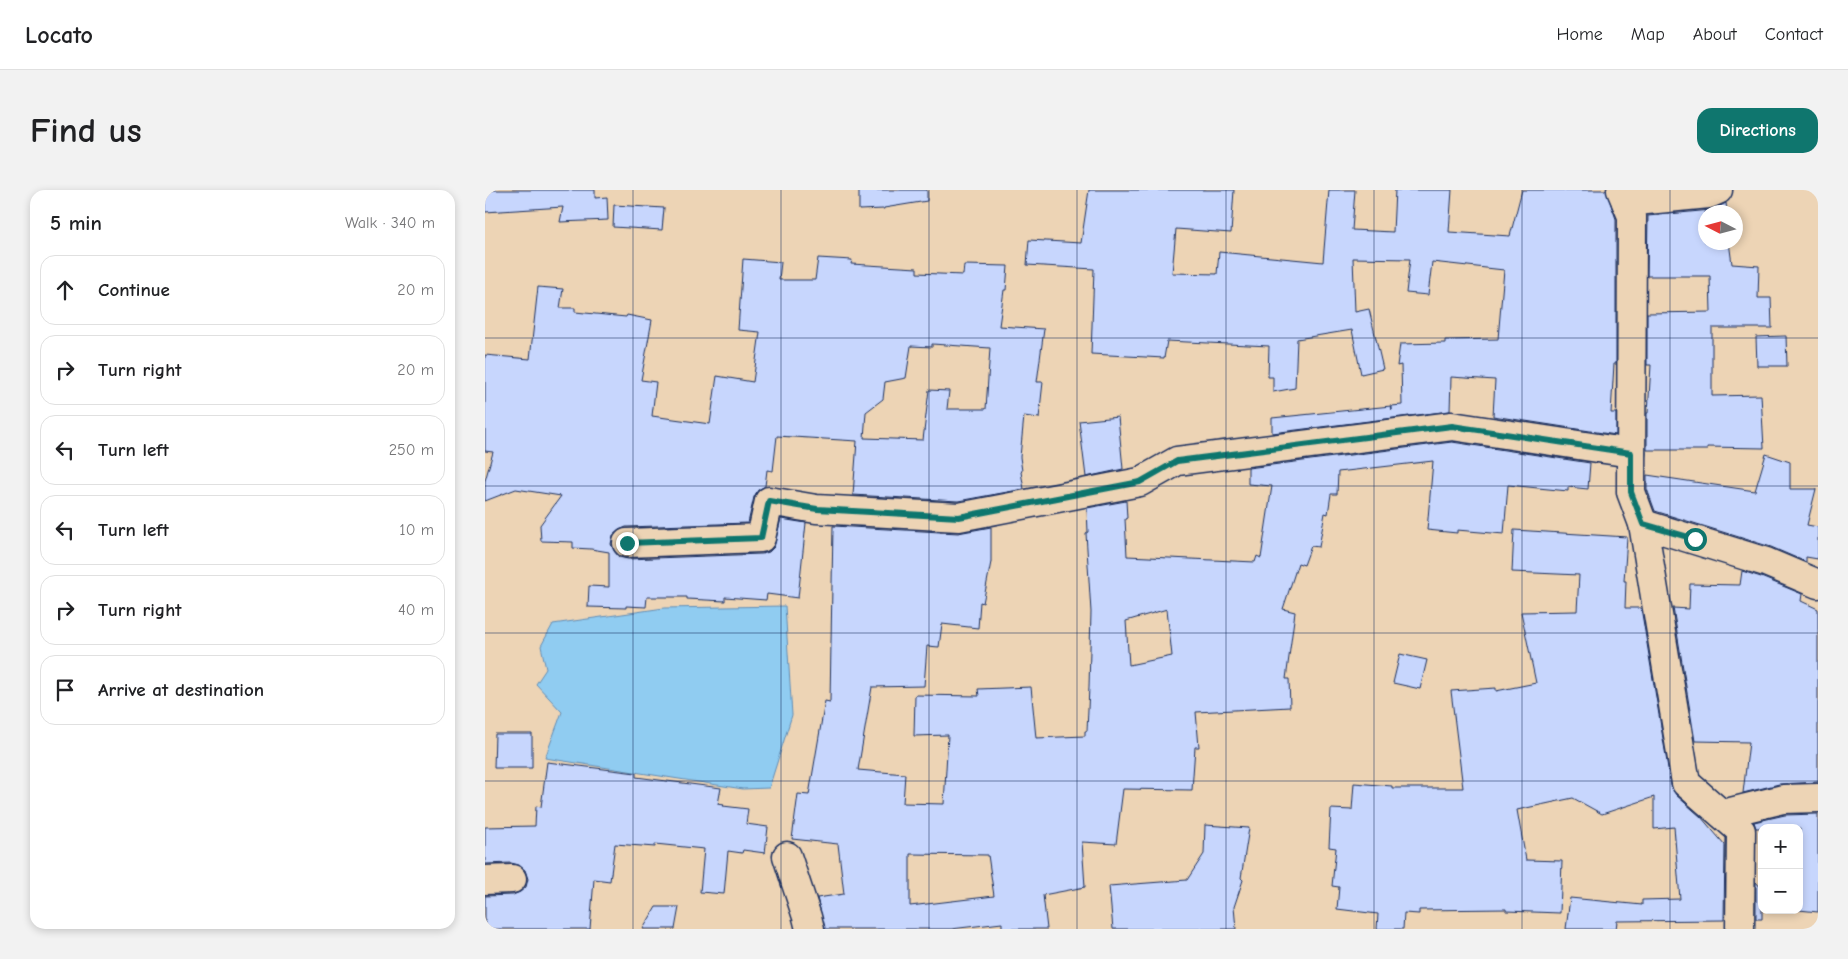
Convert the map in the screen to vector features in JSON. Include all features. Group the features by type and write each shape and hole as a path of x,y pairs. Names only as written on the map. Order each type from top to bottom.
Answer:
{"street":[{"path":"1718,190 1709,194 1624,196 1632,216 1631,492 1643,524 1686,783 1741,831 1740,929"},
{"path":"627,543 761,538 769,501 817,509 959,517 1140,482 1177,461 1452,426 1631,453"},
{"path":"1643,524 1766,562 1818,584"},
{"path":"1722,814 1783,799 1818,798"},
{"path":"787,856 810,929"},
{"path":"485,880 512,880"}],"water":[{"path":"785,606 792,715 769,788 743,789 545,758 562,712 536,684 546,669 541,646 553,624 664,608"}],"building":[{"path":"485,190 595,190 595,198 607,197 608,220 560,222 563,207 485,212"},
{"path":"859,190 927,190 927,201 884,209 859,210"},
{"path":"1089,190 1234,190 1231,233 1176,229 1172,273 1217,274 1219,252 1323,262 1329,190 1355,190 1352,230 1393,232 1395,190 1452,190 1449,232 1510,236 1522,190 1606,190 1616,219 1616,364 1614,364 1611,413 1616,413 1616,435 1493,416 1495,380 1451,377 1450,411 1272,433 1272,418 1391,406 1392,410 1392,406 1402,405 1401,365 1397,366 1400,344 1445,343 1445,340 1498,339 1504,270 1432,262 1428,295 1406,293 1410,259 1353,258 1355,312 1369,309 1383,369 1361,374 1352,330 1297,339 1295,388 1273,392 1273,377 1268,377 1269,346 1167,341 1164,358 1091,354 1094,269 1027,265 1029,240 1081,243"},
{"path":"614,205 664,208 662,230 613,227"},
{"path":"1698,211 1698,250 1730,250 1732,264 1759,266 1758,298 1771,298 1772,328 1712,328 1712,396 1761,395 1764,448 1707,447 1707,450 1647,450 1647,413 1651,365 1647,365 1647,313 1711,312 1710,276 1647,276 1648,216"},
{"path":"818,258 852,260 851,264 917,268 917,273 963,275 964,265 1008,266 1006,290 1004,290 999,326 1044,329 1037,382 1043,382 1039,418 1024,416 1020,457 1024,489 958,501 853,495 857,441 777,436 773,471 767,470 765,486 758,490 754,497 748,523 626,527 613,535 611,544 619,557 628,559 762,554 769,552 774,547 781,519 806,523 798,598 767,594 766,600 725,597 725,601 687,599 687,597 647,597 646,607 588,607 589,586 609,587 609,552 573,548 573,542 541,541 540,525 561,496 516,489 485,501 485,481 493,452 485,451 485,355 530,359 538,287 563,289 560,308 575,308 575,312 626,317 627,315 652,320 641,380 656,382 652,416 710,424 717,376 753,382 760,332 738,330 743,259 781,262 779,280 815,280","holes":["932,344 990,348 986,409 947,409 949,391 929,390 923,440 864,438 866,412 883,399 885,382 906,378 911,346 932,347"]},
{"path":"1786,336 1787,366 1757,366 1756,337"},
{"path":"1118,417 1123,469 1086,477 1079,421"},
{"path":"1452,442 1590,463 1588,489 1568,487 1568,491 1508,485 1504,534 1457,530 1457,533 1427,530 1433,461 1338,472 1337,494 1331,494 1328,514 1325,513 1319,547 1311,546 1304,565 1298,563 1283,609 1295,612 1286,679 1289,679 1290,707 1196,712 1199,747 1195,747 1192,790 1123,789 1116,844 1082,842 1085,887 1043,895 1047,929 1002,929 1002,923 951,929 825,929 817,898 844,894 838,844 792,839 798,794 809,795 825,701 830,702 833,526 958,533 991,527 991,562 983,603 980,602 978,628 942,624 939,647 927,646 924,686 872,687 858,770 905,774 903,803 944,804 948,735 914,736 915,695 979,696 978,689 1031,687 1036,738 1085,736 1085,731 1087,731 1091,612 1086,533 1088,532 1087,508 1126,501 1127,556 1255,562 1257,556 1261,558 1272,486 1248,484 1248,468","holes":["1167,609 1172,656 1129,665 1126,621","910,854 988,855 994,896 910,906"]},
{"path":"1766,454 1790,462 1790,489 1816,489 1807,525 1818,527 1818,559 1806,557 1806,562 1771,547 1655,511 1647,489 1647,475 1755,491"},
{"path":"1514,530 1627,537 1624,581 1626,581 1625,608 1641,608 1671,786 1676,795 1701,817 1725,845 1724,920 1617,921 1616,929 1566,929 1570,898 1642,905 1642,900 1680,899 1674,827 1654,829 1654,797 1602,814 1573,798 1517,810 1526,860 1562,861 1560,913 1506,911 1506,909 1419,910 1419,914 1404,913 1403,929 1377,929 1378,914 1337,909 1339,887 1332,886 1336,848 1329,847 1331,809 1352,810 1354,783 1392,786 1392,788 1463,788 1451,691 1496,688 1496,691 1536,683 1521,612 1577,611 1579,575 1512,572"},
{"path":"1742,571 1802,594 1801,601 1818,609 1818,782 1779,784 1743,793 1749,742 1695,741 1673,608 1689,609 1690,584 1740,585"},
{"path":"1400,654 1427,660 1420,689 1393,683"},
{"path":"495,734 532,734 532,768 494,768"},
{"path":"547,762 636,773 636,777 721,788 718,804 748,809 746,824 768,827 765,853 743,850 742,853 728,851 724,894 700,892 704,849 655,844 655,847 615,844 610,881 594,879 590,929 485,929 485,896 513,895 526,887 528,879 525,870 519,865 511,863 485,864 485,827 535,826 536,806 541,807"},
{"path":"1818,814 1818,912 1803,910 1803,824 1758,824 1758,828 1756,828 1754,822 1785,815"},
{"path":"1205,825 1249,828 1241,878 1243,880 1234,907 1236,929 1113,929 1109,886 1187,880 1204,854"},
{"path":"1756,882 1758,884 1758,914 1762,914 1762,919 1756,919"},
{"path":"656,907 679,907 675,929 643,929"}],"route":[{"path":"627,543 761,538 769,501 817,509 959,517 1140,482 1177,461 1452,426 1631,453 1631,492 1643,524 1695,539"}]}
